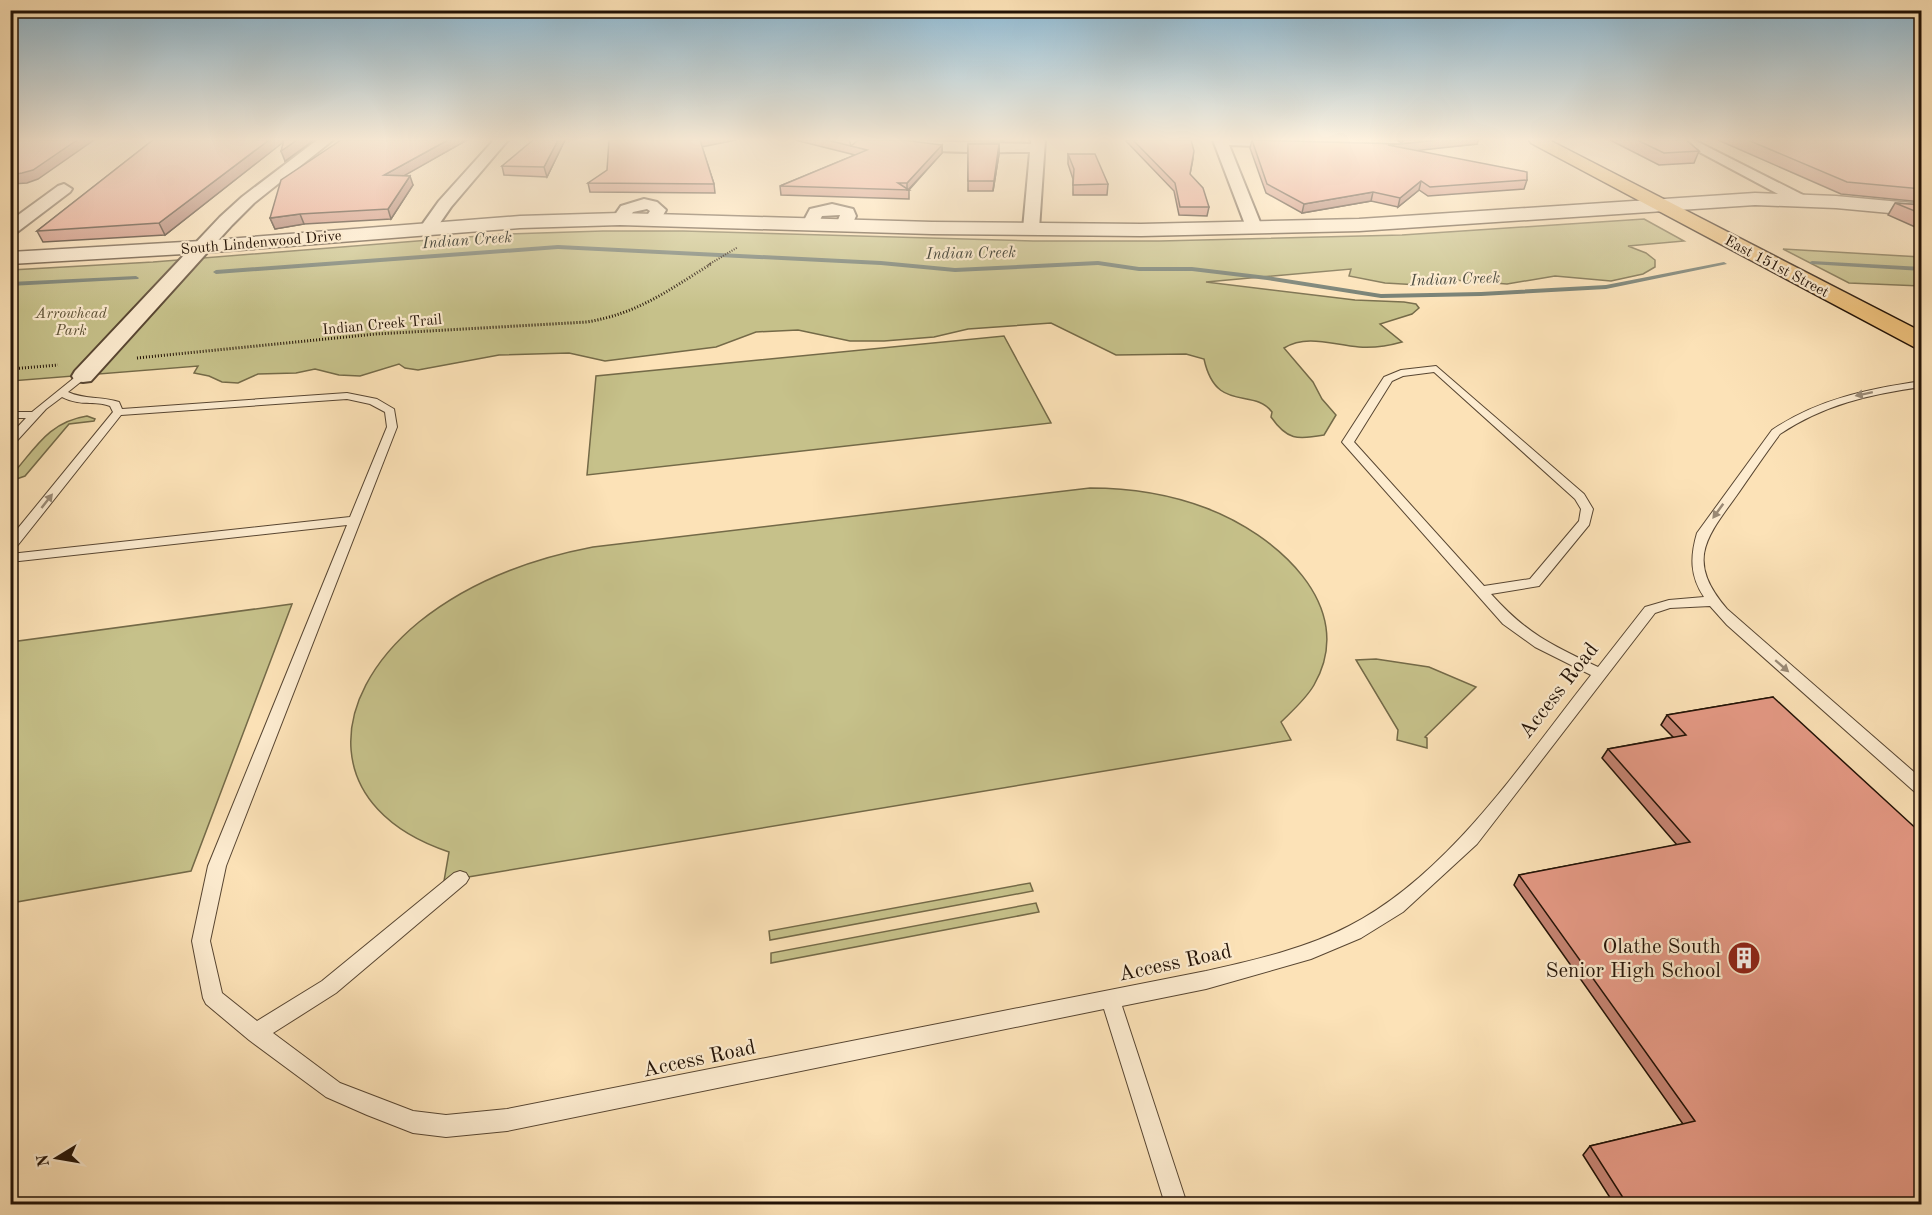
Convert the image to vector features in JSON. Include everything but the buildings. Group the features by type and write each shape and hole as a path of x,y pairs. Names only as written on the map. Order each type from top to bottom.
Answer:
{"main road":[{"name":"East 151st Street","path":"1645,197 1922,342"}],"street":[{"path":"10,229 54,197"},
{"path":"90,369 201,248 252,197"},
{"path":"427,229 451,197"},
{"path":"1031,229 1034,197"},
{"path":"1242,197 1254,227"},
{"path":"1793,197 1801,201"},
{"name":"South Lindenwood Drive","path":"10,258 201,248 427,229 620,219 1031,229 1254,227 1458,220 1755,199 1922,210"}],"lane":[{"path":"10,442 35,416 90,369"},
{"path":"1482,591 1534,583 1586,522 1587,509 1580,497 1437,369 1401,373 1388,379 1348,442 1482,591 1523,635 1599,673"},
{"path":"1922,384 1834,401 1792,420 1776,432 1703,533 1697,550 1696,564 1712,601 1732,622 1922,789"},
{"path":"10,547 118,412 115,404 106,401 78,401 61,393"},
{"name":"Access Road","path":"118,412 347,396 373,401 390,411 392,427 217,867 201,940 213,998 256,1033 333,1090 413,1122 446,1126 507,1120 1110,999 1259,967 1311,951 1355,932 1397,907 1471,839 1650,610 1669,604 1712,601"},
{"path":"10,415 35,416"},
{"path":"10,558 355,520"},
{"path":"256,1033 329,987 460,878"},
{"path":"1110,999 1176,1204"}],"path":[{"name":"Indian Creek Trail","path":"10,369 90,369 376,334 587,322 626,314 737,248"}],"green space":[{"name":"Arrowhead Park","path":"1644,219 1684,241 1628,246 1646,253 1655,260 1655,267 1643,274 1611,281 1555,276 1507,284 1454,280 1420,285 1385,283 1349,276 1351,269 1206,282 1355,300 1404,302 1416,304 1419,308 1412,314 1380,324 1402,342 1364,347 1311,341 1284,348 1313,382 1322,399 1336,415 1324,435 1307,438 1293,436 1282,430 1271,417 1272,412 1264,405 1235,397 1217,387 1204,359 1186,354 1116,355 1051,323 968,329 934,337 884,341 850,341 798,330 756,332 716,347 605,361 569,353 499,355 418,370 405,368 399,364 360,376 339,375 315,369 296,373 258,374 238,383 222,382 194,373 198,366 11,381 11,270 153,262 505,234 683,231 1033,241 1160,241 1402,235"},
{"path":"1783,249 1921,257 1921,286 1849,283"},
{"path":"1004,336 1051,423 587,475 596,376"},
{"path":"87,416 95,419 94,421 69,424 25,476 11,481 11,476 43,438 62,424"},
{"path":"1090,488 1149,493 1206,508 1258,535 1282,554 1302,576 1318,600 1326,627 1325,655 1311,690 1281,722 1291,740 444,881 449,852 408,833 378,809 359,781 351,750 354,718 366,685 388,653 419,622 439,607 480,583 524,565 593,547"},
{"path":"292,604 191,871 11,903 11,642"},
{"path":"1376,659 1429,667 1476,687 1425,737 1427,748 1397,740 1398,730 1356,660"},
{"path":"1030,883 1033,891 770,940 769,931"},
{"path":"1036,903 1039,912 771,963 771,953"}],"waterway":[{"name":"Indian Creek","path":"216,272 558,247 881,263 955,270 1098,263 1139,269 1192,269 1381,296 1481,294 1606,287 1724,264"},
{"name":"Indian Creek","path":"1812,263 1922,269"},
{"name":"Indian Creek","path":"10,284 136,278"}],"place":[{"name":"Olathe South Senior High School","path":"1744,958"}]}
